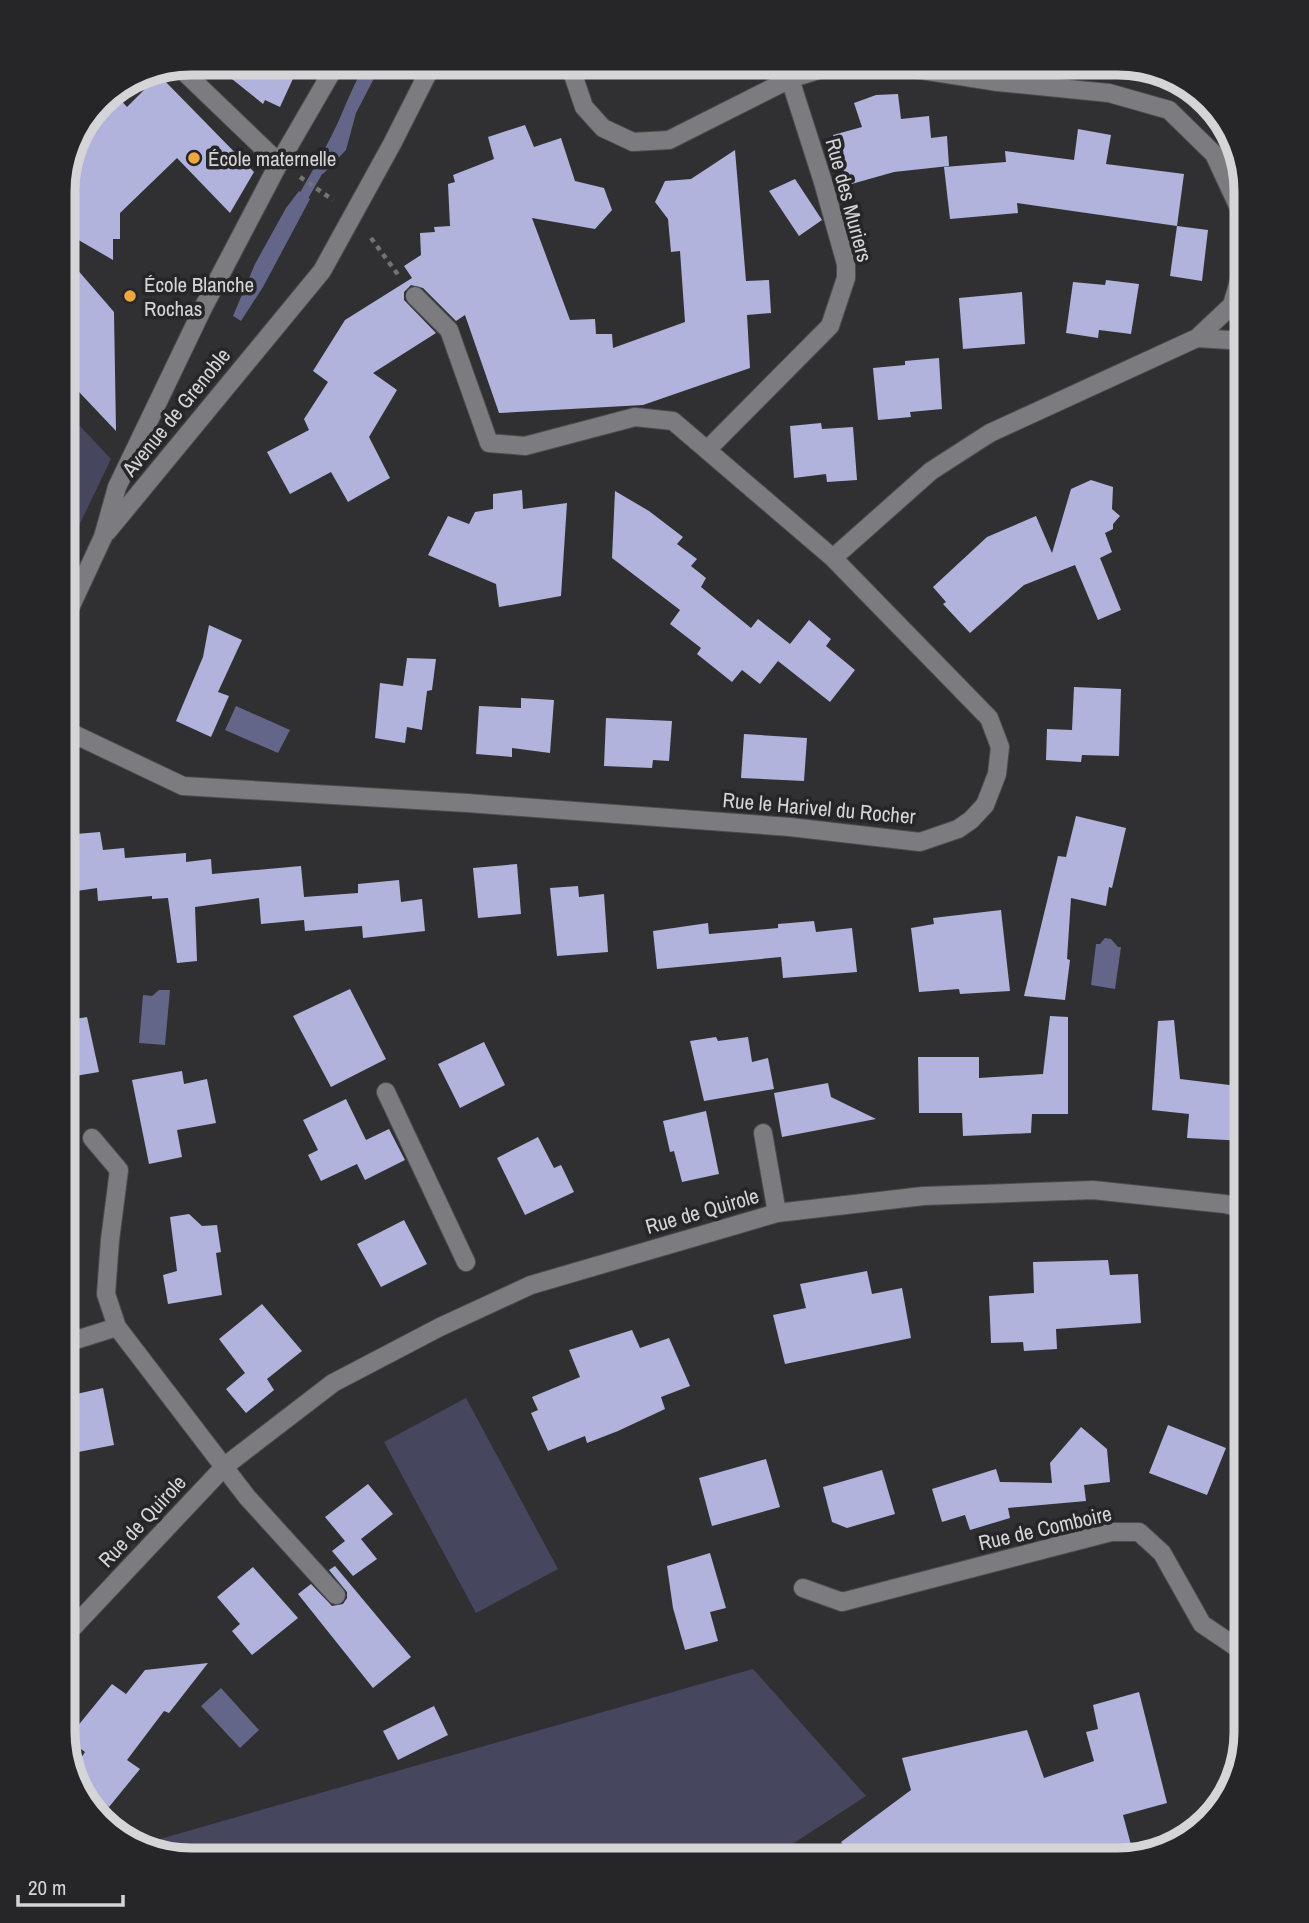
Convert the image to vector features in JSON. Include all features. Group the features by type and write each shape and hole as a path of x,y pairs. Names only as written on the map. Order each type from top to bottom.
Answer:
{"street":[{"path":"188,75 279,163"},
{"name":"Avenue de Grenoble","path":"75,597 103,537 117,487 203,308 279,163 330,75"},
{"name":"Avenue de Grenoble","path":"103,537 322,271 427,75"},
{"path":"573,75 584,107 603,128 633,142 669,140 803,75"},
{"path":"951,75 1109,93 1169,110 1214,154 1234,197"},
{"name":"Rue des Muriers","path":"707,450 830,326 846,278 846,264 824,182 790,79"},
{"name":"Rue le Harivel du Rocher","path":"75,735 183,786 763,825 920,842 958,829 985,805 997,774 1000,747 989,718 833,558 673,421 635,417 525,446 489,443 449,330 415,296"},
{"path":"833,558 931,471 969,445 1197,338 1232,305 1234,298"},
{"path":"1197,338 1234,340"},
{"path":"386,1092 466,1262"},
{"path":"763,1133 777,1213"},
{"path":"92,1138 119,1170 106,1294 117,1327 247,1497 336,1595"},
{"name":"Rue de Quirole","path":"75,1625 225,1466 333,1383 440,1327 531,1285 777,1213 923,1196 1093,1190 1234,1206"},
{"path":"75,1340 117,1327"},
{"name":"Rue de Comboire","path":"803,1588 842,1602 1111,1532 1139,1532 1162,1553 1202,1624 1234,1646"}],"path":[{"path":"279,163 353,214 415,296"}],"shaded area":[{"path":"360,75 376,75 356,113 346,150 323,174 311,168 334,132"},
{"path":"299,191 310,199 263,287 241,321 233,316 255,264 286,208"},
{"path":"75,421 111,459 75,534"},
{"path":"236,706 290,730 278,753 225,730"},
{"path":"1105,938 1121,947 1115,989 1091,985 1096,944 1100,944"},
{"path":"159,990 170,990 165,1045 139,1043 143,995 152,996"},
{"path":"466,1398 558,1569 476,1613 384,1442"},
{"path":"753,1669 866,1796 786,1848 184,1848 152,1841"},
{"path":"221,1688 259,1730 240,1748 201,1706"}],"building":[{"path":"227,75 295,75 280,107 265,100 263,104"},
{"path":"163,79 254,172 230,213 177,158 120,213 120,239 113,239 113,260 75,238 75,184 79,161 95,127 109,109 121,100 127,107 152,82"},
{"path":"898,94 901,119 929,116 931,138 947,136 949,166 894,172 848,185 833,135 862,127 854,103 876,95"},
{"path":"525,125 534,147 561,138 575,181 604,188 612,210 595,229 532,218 570,320 595,319 596,334 612,334 613,348 685,322 680,251 671,252 668,219 655,202 665,181 691,179 735,150 746,281 769,280 771,313 747,315 750,368 643,405 499,413 465,315 456,321 423,288 411,285 404,292 404,300 436,333 373,373 397,390 369,437 390,478 348,502 331,472 290,494 267,452 309,430 304,419 328,382 313,371 345,320 412,278 404,266 421,255 420,233 435,232 434,227 450,226 448,184 455,182 453,175 494,159 488,137"},
{"path":"1078,129 1111,135 1106,164 1184,174 1177,226 1017,203 1018,213 950,219 944,167 1006,162 1005,151 1074,160"},
{"path":"795,179 822,220 799,236 769,191"},
{"path":"1177,226 1208,230 1202,281 1170,276"},
{"path":"75,267 114,312 116,431 75,388"},
{"path":"1106,280 1139,284 1131,334 1099,330 1098,338 1066,333 1073,282 1105,285"},
{"path":"1022,292 1025,344 963,349 959,298"},
{"path":"939,358 942,409 910,412 911,417 878,420 873,368 905,365 905,361"},
{"path":"821,423 822,429 853,427 857,480 827,482 826,474 794,478 790,426"},
{"path":"1091,480 1113,487 1112,509 1120,516 1113,524 1113,529 1105,533 1112,552 1100,558 1121,610 1098,620 1075,565 1024,585 970,633 943,604 946,602 933,587 987,537 1036,516 1052,553 1071,489"},
{"path":"522,490 523,509 567,503 561,596 499,607 496,584 428,555 448,516 469,524 475,512 493,509 493,494"},
{"path":"615,491 649,511 683,537 677,544 697,559 691,566 706,578 701,587 751,628 758,619 790,644 809,620 831,639 826,646 855,670 830,702 778,661 760,684 742,670 732,682 697,654 701,648 670,624 680,610 612,558"},
{"path":"209,625 242,640 218,692 229,696 211,737 176,721 203,657"},
{"path":"407,658 436,659 432,690 427,691 422,730 407,727 405,743 375,738 380,683 403,686"},
{"path":"1074,687 1121,689 1119,756 1082,755 1081,762 1046,760 1047,729 1072,730"},
{"path":"521,698 554,700 550,753 512,748 512,757 476,754 479,706 521,708"},
{"path":"606,718 672,721 669,761 653,760 652,768 604,766"},
{"path":"744,734 807,738 804,781 741,778"},
{"path":"1076,816 1126,828 1112,888 1109,887 1106,906 1071,898 1067,959 1070,960 1065,1000 1024,996 1058,856 1066,857"},
{"path":"100,832 103,850 124,848 125,858 186,853 186,862 211,859 212,874 301,866 304,897 358,893 358,884 399,880 401,902 422,899 425,931 363,938 362,926 305,931 304,920 261,924 259,898 195,907 197,961 177,963 168,898 152,899 152,896 98,901 97,888 75,891 75,834"},
{"path":"517,864 521,914 478,918 473,868"},
{"path":"578,886 579,897 604,894 608,952 557,956 550,888"},
{"path":"1001,910 1010,991 960,994 959,989 919,992 911,928 934,924 933,918"},
{"path":"814,921 816,932 852,928 857,972 783,978 781,957 657,969 653,931 708,923 709,934 778,928 778,924"},
{"path":"350,989 386,1059 331,1087 293,1016"},
{"path":"1050,1016 1068,1017 1068,1114 1032,1114 1031,1133 963,1136 962,1113 919,1113 918,1057 979,1057 979,1078 1043,1074"},
{"path":"87,1017 99,1072 75,1076 75,1019"},
{"path":"1174,1020 1180,1079 1234,1086 1234,1140 1187,1138 1189,1114 1152,1110 1158,1021"},
{"path":"716,1037 718,1041 748,1037 752,1062 768,1058 774,1089 704,1101 690,1041"},
{"path":"484,1042 505,1085 460,1108 438,1064"},
{"path":"182,1071 184,1084 207,1079 216,1123 177,1130 182,1157 149,1164 132,1080"},
{"path":"828,1083 831,1097 876,1119 782,1137 774,1093"},
{"path":"346,1099 366,1140 389,1129 405,1160 365,1180 357,1164 321,1181 308,1155 318,1150 303,1120"},
{"path":"706,1111 719,1174 682,1182 674,1151 670,1152 663,1121"},
{"path":"538,1137 554,1168 561,1165 574,1192 525,1215 497,1158"},
{"path":"189,1214 202,1226 217,1225 221,1252 216,1253 222,1295 168,1304 163,1275 177,1271 170,1217"},
{"path":"404,1220 427,1264 381,1287 357,1244"},
{"path":"1108,1260 1110,1275 1138,1274 1141,1323 1056,1329 1057,1349 1024,1351 1023,1342 991,1343 989,1296 1034,1293 1033,1262"},
{"path":"867,1271 872,1294 902,1288 911,1338 785,1364 773,1315 806,1308 800,1284"},
{"path":"262,1304 302,1351 267,1379 274,1390 246,1413 226,1389 245,1373 219,1339"},
{"path":"632,1330 640,1348 669,1338 690,1386 661,1397 665,1409 618,1431 587,1443 585,1436 548,1451 531,1413 538,1410 532,1397 580,1377 569,1350"},
{"path":"103,1388 114,1445 75,1453 75,1394"},
{"path":"1168,1425 1226,1448 1207,1495 1149,1473"},
{"path":"1081,1427 1107,1449 1110,1482 1084,1485 1086,1501 1008,1508 1010,1518 970,1530 965,1515 942,1522 932,1489 996,1469 1000,1482 1052,1483 1050,1463"},
{"path":"766,1459 780,1507 712,1526 699,1478"},
{"path":"882,1470 895,1514 847,1528 832,1522 823,1487"},
{"path":"368,1484 393,1514 361,1539 377,1559 353,1576 332,1551 345,1541 325,1517"},
{"path":"710,1553 726,1608 710,1612 718,1641 685,1650 673,1608 667,1566"},
{"path":"335,1566 411,1657 373,1688 298,1594 311,1584 332,1606 343,1604 347,1592 329,1570"},
{"path":"253,1567 298,1618 252,1655 232,1631 240,1624 217,1597"},
{"path":"208,1663 169,1713 164,1711 127,1760 140,1769 109,1807 97,1798 84,1776 79,1761 85,1752 76,1745 75,1729 112,1684 126,1694 145,1670"},
{"path":"1139,1692 1167,1803 1123,1815 1132,1847 845,1848 841,1842 911,1790 902,1758 1027,1730 1044,1778 1094,1761 1086,1732 1098,1729 1093,1705"},
{"path":"434,1706 448,1735 398,1760 383,1731"}],"waterway":[{"path":"298,206 325,159"}],"place":[{"name":"École maternelle","path":"194,158"},
{"name":"École Blanche Rochas","path":"130,296"}]}
